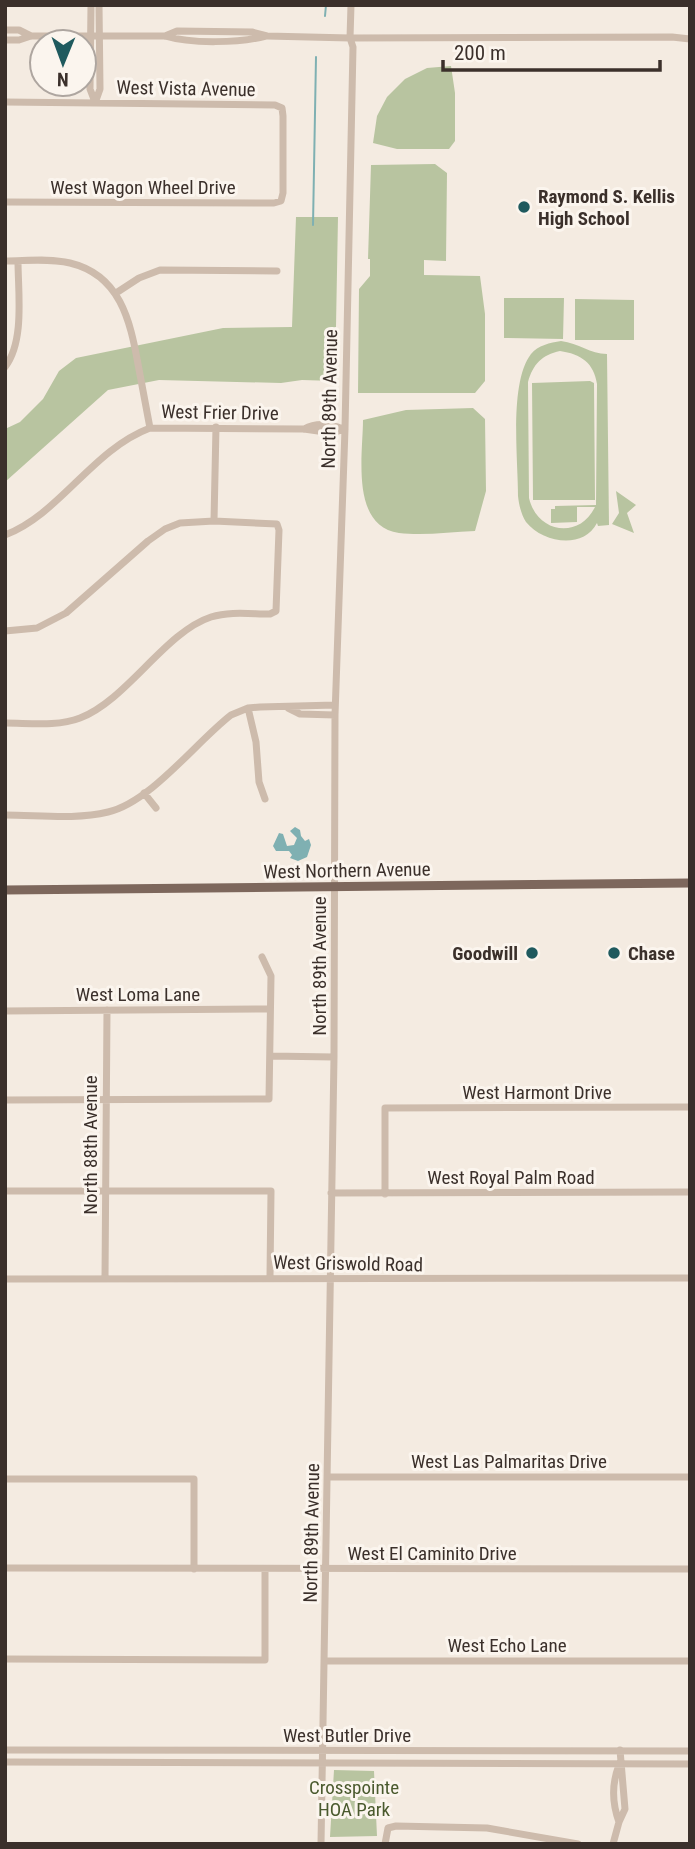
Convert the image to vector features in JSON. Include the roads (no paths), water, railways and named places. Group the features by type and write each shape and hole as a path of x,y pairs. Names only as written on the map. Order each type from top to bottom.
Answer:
{"main road":[{"name":"West Northern Avenue","path":"5,890 690,883"}],"street":[{"path":"90,28 91,5"},
{"path":"95,103 100,89 100,5"},
{"name":"North 89th Avenue","path":"321,1844 334,1057 335,705 345,429 353,47 350,38 351,5"},
{"path":"5,30 19,30 28,34"},
{"path":"100,36 165,36 177,31 227,31 252,32 267,36 350,38 690,39"},
{"path":"5,40 28,37"},
{"path":"93,98 95,103"},
{"name":"West Vista Avenue","path":"5,102 275,105 282,108 281,201"},
{"name":"West Wagon Wheel Drive","path":"5,202 281,201"},
{"path":"5,261 74,264 99,276 116,293 130,323 150,428"},
{"path":"5,367 17,339 18,261"},
{"path":"116,293 139,278 159,270 277,271"},
{"path":"214,520 216,427"},
{"name":"West Frier Drive","path":"5,534 30,522 109,451 136,433 150,428 304,429 332,433 345,429"},
{"path":"5,631 37,628 66,613 165,529 193,521 214,520 277,524 276,611 270,614 223,614 196,624 108,700 79,718 55,723 5,723"},
{"path":"5,815 92,815 110,812 144,793 232,715 248,708 335,705"},
{"path":"248,708 256,742 259,782 265,799"},
{"path":"288,708 300,714 335,715"},
{"path":"144,793 156,808"},
{"path":"5,1100 269,1099 271,976 262,957"},
{"name":"West Loma Lane","path":"5,1011 270,1009"},
{"name":"North 88th Avenue","path":"105,1279 107,1010"},
{"path":"270,1056 334,1057"},
{"name":"West Harmont Drive","path":"385,1194 385,1108 690,1107"},
{"path":"5,1191 271,1191 270,1277"},
{"name":"West Royal Palm Road","path":"331,1194 690,1192"},
{"name":"West Griswold Road","path":"5,1279 690,1278"},
{"name":"West Las Palmaritas Drive","path":"328,1477 690,1477"},
{"path":"5,1479 194,1479 194,1569"},
{"name":"West El Caminito Drive","path":"5,1568 690,1569"},
{"path":"5,1659 265,1660 265,1569"},
{"name":"West Echo Lane","path":"324,1661 690,1661"},
{"name":"West Butler Drive","path":"5,1750 690,1751"},
{"path":"613,1844 625,1809 620,1751"},
{"name":"West Butler Drive","path":"5,1762 690,1764"},
{"path":"619,1822 614,1810 614,1777 620,1763"},
{"path":"614,1799 625,1799"},
{"path":"385,1844 388,1828 396,1826 487,1828 578,1844"}],"water":[{"path":"295,827 300,830 305,841 309,839 311,845 307,857 298,861 290,858 292,855 289,851 276,851 273,846 279,833 283,834 287,846 294,845 297,838 290,831"}],"waterway":[{"path":"325,16 326,5"},
{"path":"313,225 316,57"}],"place":[{"name":"Raymond S. Kellis High School","path":"524,207"},
{"name":"Goodwill","path":"532,953"},
{"name":"Chase","path":"614,953"}],"park label":[{"name":"Crosspointe HOA Park","path":"354,1798"}]}
